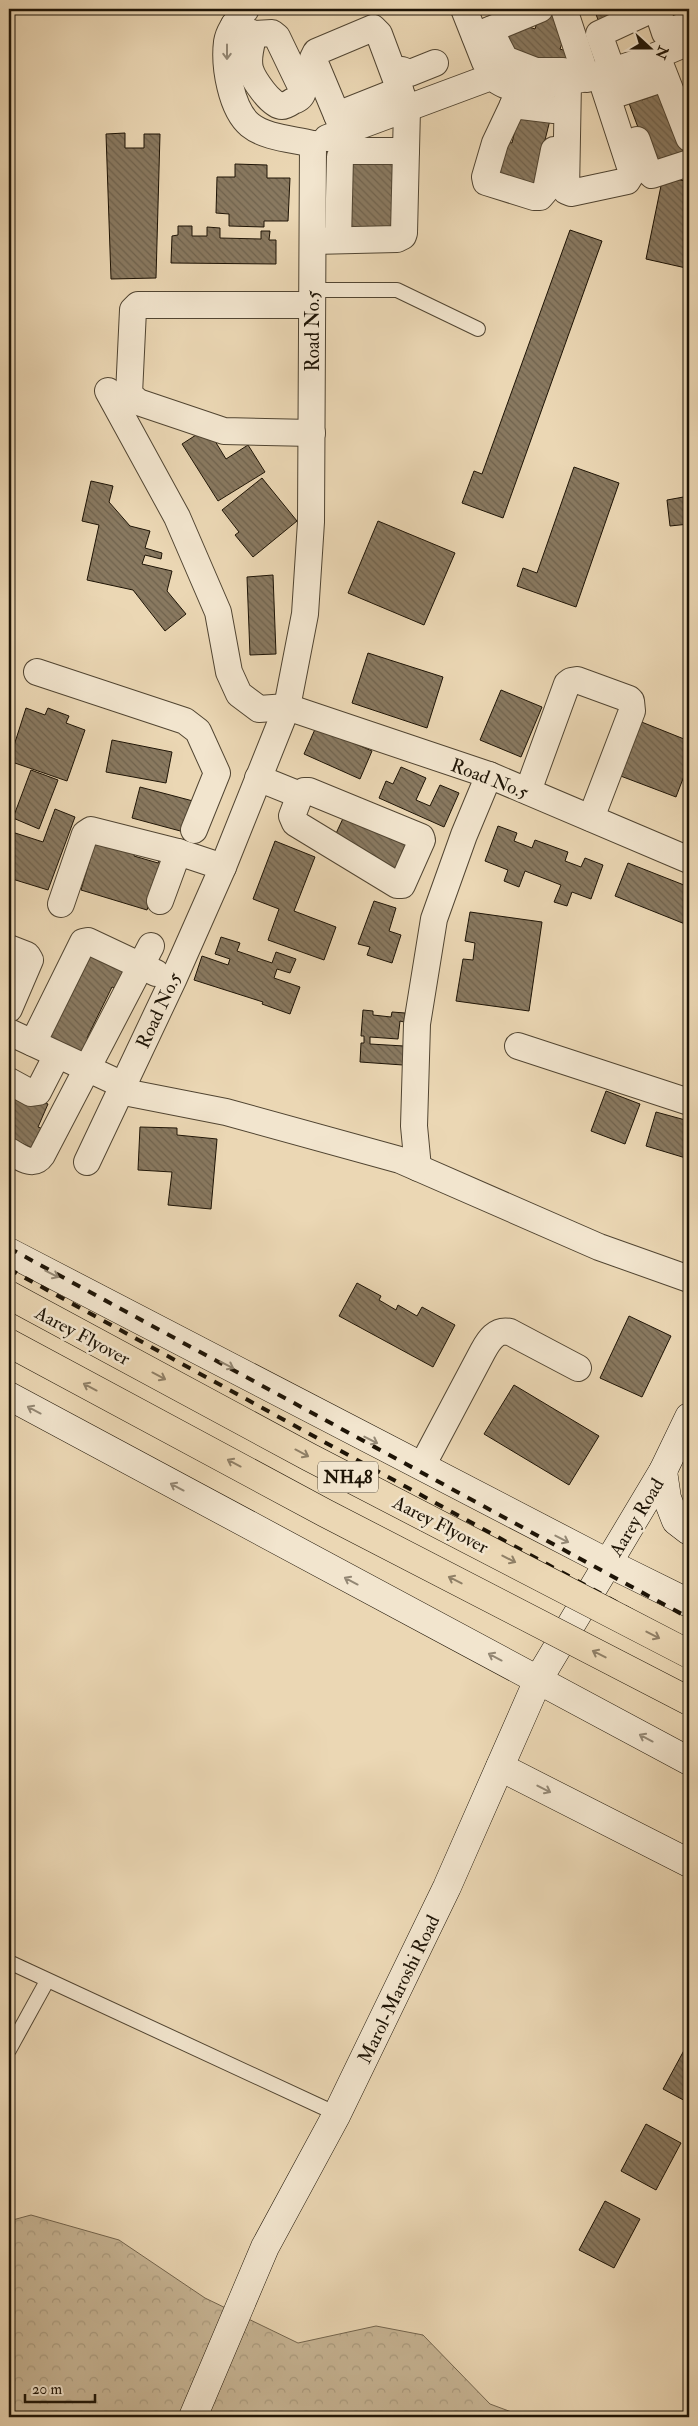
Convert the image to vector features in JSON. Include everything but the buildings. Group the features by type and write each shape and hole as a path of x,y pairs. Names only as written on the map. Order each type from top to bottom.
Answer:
{"highway":[{"name":"Aarey Flyover","path":"9,1295 309,1457 689,1654"},
{"name":"NH48","path":"9,1343 325,1513 689,1701"}],"main road":[{"path":"9,1252 608,1563 689,1603"},
{"path":"9,1396 689,1761"},
{"name":"Aarey Road","path":"608,1563 664,1471 689,1417"},
{"path":"664,1471 667,1498 676,1521 689,1531"},
{"name":"Marol-Maroshi Road","path":"193,2417 265,2247 338,2114 447,1886 538,1680 608,1563"},
{"path":"500,1767 689,1863"}],"street":[{"path":"464,9 502,55 517,65 536,71 570,70 603,74 689,138"},
{"path":"483,33 540,9"},
{"path":"564,9 603,74 652,175 689,163"},
{"path":"244,23 227,41 227,74 236,104 250,124 256,128 269,134 313,144 342,132 416,83 491,77 504,85 603,74 689,24"},
{"path":"369,28 373,28 416,83 406,151 403,236 397,239 325,241 340,157 342,132 314,61 314,54 369,28"},
{"path":"483,33 491,77"},
{"path":"342,132 406,151"},
{"name":"Road No.5","path":"87,1162 173,980 223,867 287,707 305,614 311,522 312,298 325,241 313,144"},
{"path":"312,298 138,305 133,310 129,394 138,402 224,430 312,433"},
{"name":"Road No.5","path":"108,391 177,518 218,612 229,672 239,694 260,709 287,707 489,775 530,784 594,809 689,860"},
{"path":"38,672 185,721 198,731 217,773 194,830"},
{"path":"530,784 567,684 577,680 629,699 632,712 594,809"},
{"path":"217,773 300,795"},
{"path":"418,1168 414,1126 417,1024 434,919 454,861 489,775"},
{"path":"304,791 309,791 421,838 403,883 397,885 295,823 292,816 300,795 304,791"},
{"path":"61,904 85,834 91,830 178,852 223,867"},
{"path":"419,846 454,861"},
{"path":"160,901 178,852"},
{"path":"33,1043 83,942 146,956 173,980"},
{"path":"9,948 27,955 30,960 9,1010"},
{"path":"9,1151 25,1160 38,1161 146,956"},
{"path":"9,1032 87,1068 121,1088 226,1112 400,1160 599,1247 689,1280"},
{"path":"518,1046 689,1102"},
{"path":"9,1081 31,1093 38,1092 58,1055"},
{"path":"422,1466 483,1351 493,1336 501,1332 510,1332 578,1368"}],"lane":[{"path":"312,298 397,290 478,328"},
{"path":"9,1962 338,2114"},
{"path":"9,2050 47,1981"}],"green space":[{"path":"31,2215 119,2240 205,2298 298,2343 376,2326 423,2335 490,2404 525,2417 9,2417 9,2221"}],"railway":[{"path":"9,1248 689,1618"},
{"path":"9,1269 689,1642"}]}
